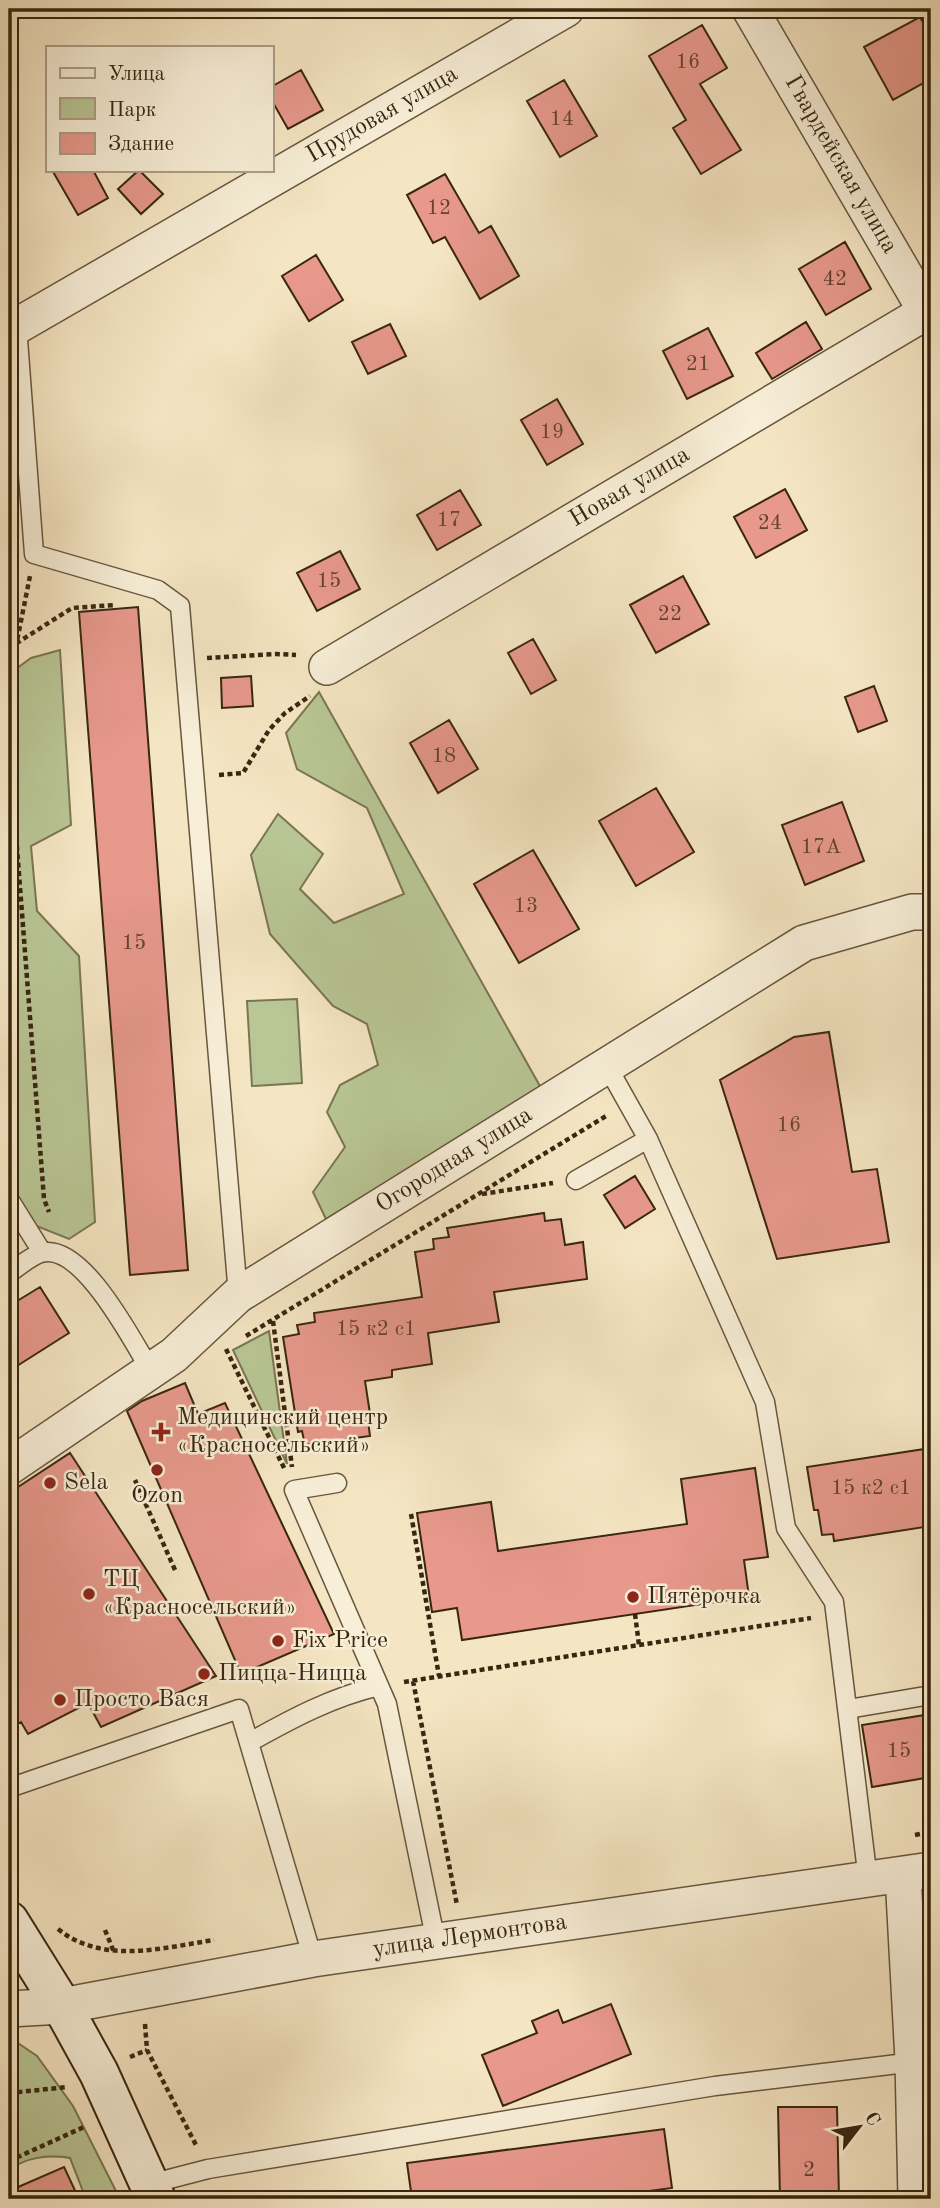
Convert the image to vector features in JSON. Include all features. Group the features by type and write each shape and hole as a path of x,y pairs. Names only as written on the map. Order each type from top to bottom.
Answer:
{"main road":[{"path":"9,1921 62,2006 99,2073 153,2192"}],"street":[{"name":"Прудовая улица","path":"17,326 566,9"},
{"name":"Гвардейская улица","path":"750,9 930,314"},
{"name":"Новая улица","path":"327,667 930,314"},
{"name":"Огородная улица","path":"9,1467 163,1364 238,1295 804,943 912,912 931,912"},
{"name":"улица Лермонтова","path":"9,2009 62,2006 313,1959 917,1873"},
{"path":"916,2199 922,2060 917,1873"}],"lane":[{"path":"17,326 34,554 158,590 180,606 238,1295"},
{"path":"607,1066 648,1139 765,1402 786,1528 834,1602 869,1880"},
{"path":"576,1180 648,1139"},
{"path":"9,1199 42,1252"},
{"path":"9,1273 42,1252 66,1255 99,1287 163,1364 216,1348"},
{"path":"337,1483 294,1490 387,1704 436,1942"},
{"path":"250,1742 295,1717 346,1694 379,1686"},
{"path":"848,1709 931,1695"},
{"path":"9,1789 239,1709 313,1959"},
{"path":"153,2192 208,2169 715,2086 922,2060"}],"path":[{"path":"9,681 34,554"},
{"path":"9,648 72,608 137,603 158,590"},
{"path":"185,660 276,654"},
{"path":"194,777 243,772 269,730 285,713 304,702 321,684 327,667"},
{"path":"9,744 44,1199 66,1255"},
{"path":"237,1341 628,1103"},
{"path":"478,1195 576,1180"},
{"path":"273,1321 294,1490"},
{"path":"216,1348 294,1490"},
{"path":"135,1480 175,1570"},
{"path":"411,1514 439,1676"},
{"path":"635,1614 639,1645"},
{"path":"379,1686 836,1614"},
{"path":"413,1681 457,1905"},
{"path":"105,1930 114,1952"},
{"path":"152,2015 145,2024 147,2050 208,2169"},
{"path":"123,2061 147,2050"},
{"path":"9,2093 72,2086"},
{"path":"9,2161 88,2125"}],"green space":[{"path":"60,650 71,825 31,846 37,911 79,956 95,1222 69,1239 34,1225 9,1181 9,674 31,658"},
{"path":"319,692 541,1088 326,1219 313,1192 345,1147 327,1112 340,1085 378,1065 367,1024 333,1006 270,934 251,855 278,814 323,854 300,889 334,923 404,894 367,808 297,769 286,733"},
{"path":"297,999 302,1083 252,1086 247,1001"},
{"path":"269,1331 287,1464 233,1350"},
{"path":"9,2037 37,2056 73,2106 120,2199 86,2199 70,2158 46,2157 29,2160 9,2172"}],"building":[{"path":"920,17 931,37 931,79 893,100 864,47"},
{"path":"702,25 727,68 700,84 741,150 701,174 673,128 686,120 649,56"},
{"path":"301,70 323,110 288,129 273,103 273,86"},
{"path":"564,80 597,136 560,157 527,101"},
{"path":"53,172 94,172 108,198 78,215"},
{"path":"137,172 141,172 163,194 141,214 118,189"},
{"path":"445,174 479,233 491,226 519,276 480,299 445,237 433,243 407,195"},
{"path":"845,242 871,289 826,315 799,269"},
{"path":"316,255 343,300 309,321 282,276"},
{"path":"806,322 822,349 772,379 756,353"},
{"path":"390,324 406,356 368,374 352,342"},
{"path":"708,328 733,376 687,399 663,351"},
{"path":"557,399 583,444 547,465 521,420"},
{"path":"785,489 807,530 756,558 734,517"},
{"path":"460,490 481,525 437,550 417,515"},
{"path":"340,551 360,589 317,611 297,573"},
{"path":"683,576 709,624 656,653 630,605"},
{"path":"138,607 188,1270 130,1275 79,612"},
{"path":"533,639 556,680 531,694 508,653"},
{"path":"251,676 253,706 222,708 221,678"},
{"path":"874,686 887,721 858,732 845,697"},
{"path":"449,720 478,769 438,793 410,743"},
{"path":"656,788 694,852 636,886 599,821"},
{"path":"842,802 864,861 805,885 782,825"},
{"path":"533,850 579,929 519,963 474,884"},
{"path":"829,1032 852,1172 877,1169 889,1242 777,1259 720,1080 794,1037"},
{"path":"635,1176 655,1209 625,1228 604,1195"},
{"path":"544,1213 545,1221 561,1219 565,1245 583,1242 587,1279 494,1292 499,1322 428,1333 432,1364 392,1370 392,1377 365,1381 371,1420 368,1421 370,1436 305,1445 302,1431 298,1432 283,1337 299,1334 297,1325 315,1322 314,1313 422,1297 415,1252 434,1249 433,1239 449,1237 447,1228"},
{"path":"40,1287 69,1333 9,1371 9,1306"},
{"path":"185,1383 198,1414 225,1403 334,1634 241,1674 127,1411 142,1401"},
{"path":"931,1448 931,1526 834,1541 833,1534 822,1535 818,1510 814,1510 807,1467"},
{"path":"70,1453 216,1676 101,1727 88,1703 28,1734 21,1722 9,1729 9,1493"},
{"path":"755,1468 768,1557 744,1560 749,1597 462,1640 457,1608 432,1612 417,1513 491,1502 498,1551 687,1524 681,1479"},
{"path":"931,1714 931,1777 872,1787 862,1725"},
{"path":"611,2004 631,2054 503,2106 482,2055 537,2033 532,2021 558,2010 563,2023"},
{"path":"778,2107 837,2107 839,2199 780,2199"},
{"path":"664,2129 672,2188 589,2199 412,2199 407,2163"},
{"path":"64,2167 79,2199 9,2199 9,2191"}],"place":[{"name":"Медицинский центр «Красносельский»","path":"161,1432"},
{"name":"Ozon","path":"157,1470"},
{"name":"Sela","path":"50,1483"},
{"name":"ТЦ «Красносельский»","path":"89,1594"},
{"name":"Пятёрочка","path":"633,1597"},
{"name":"Fix Price","path":"278,1641"},
{"name":"Пицца-Ницца","path":"204,1674"},
{"name":"Просто Вася","path":"60,1700"}]}
